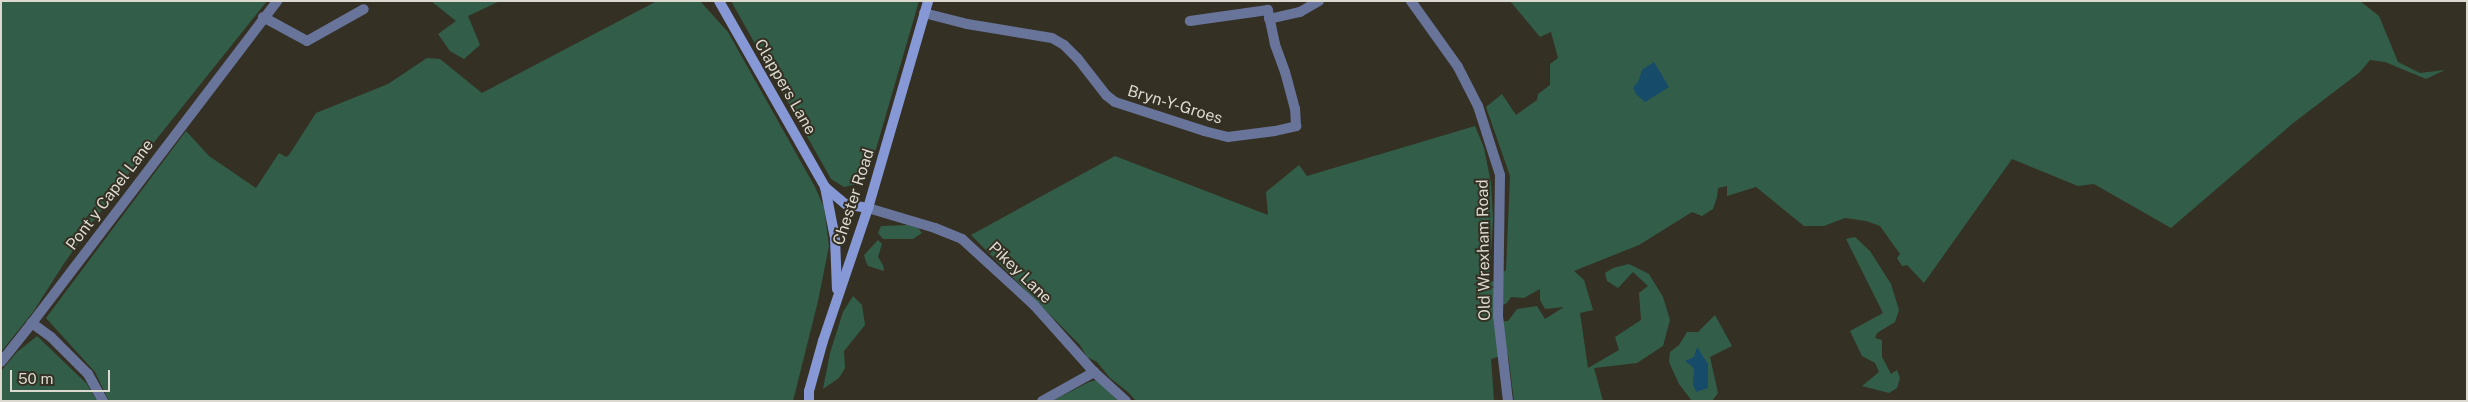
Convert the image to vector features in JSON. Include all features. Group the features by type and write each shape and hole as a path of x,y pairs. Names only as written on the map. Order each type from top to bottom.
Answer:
{"main road":[{"name":"Clappers Lane","path":"719,1 825,188 835,238 837,295"},
{"name":"Chester Road","path":"809,401 809,390 837,295 868,208 928,1"},
{"name":"Clappers Lane","path":"825,188 845,204 868,208"}],"street":[{"name":"Pont y Capel Lane","path":"1,362 276,1"},
{"path":"1190,21 1267,10 1300,12 1318,1"},
{"name":"Old Wrexham Road","path":"1411,1 1458,67 1478,106 1500,175 1498,316 1508,401"},
{"path":"263,17 307,41 364,9"},
{"name":"Bryn-Y-Groes","path":"924,12 968,24 1052,38 1064,45 1078,59 1106,95 1115,102 1228,137 1275,131 1296,126 1295,108 1275,44 1267,10"},
{"name":"Pikey Lane","path":"868,208 935,228 962,239 1034,305 1094,372 1126,401"},
{"path":"32,323 51,337 88,374 103,401"},
{"path":"1042,401 1094,372"}],"green space":[{"path":"1,1 267,1 115,191 63,265 33,312 1,352"},
{"path":"431,1 500,1 468,16 480,45 464,59 450,51 438,34 456,21"},
{"path":"657,1 700,1 728,32 815,187 824,207 829,246 818,301 793,401 109,401 95,372 46,318 186,131 209,156 256,188 279,153 286,157 289,155 316,113 388,84 427,58 440,59 482,93"},
{"path":"731,1 919,1 866,178 857,184 844,187 831,179"},
{"path":"1510,1 2360,1 2379,16 2398,62 2420,73 2445,70 2426,79 2385,62 2370,60 2360,72 2292,124 2171,228 2094,184 2078,186 2012,159 1924,283 1907,265 1902,266 1897,258 1900,254 1880,226 1866,221 1845,218 1824,226 1804,226 1756,187 1727,196 1727,186 1718,188 1713,209 1702,216 1692,212 1639,245 1574,271 1584,280 1593,310 1580,313 1588,368 1619,350 1615,337 1641,320 1639,293 1648,286 1633,272 1618,288 1607,281 1605,273 1613,268 1629,264 1649,274 1663,297 1670,320 1663,346 1637,363 1594,368 1603,401 1514,401 1508,354 1491,359 1494,401 1136,401 1110,378 1097,362 1087,357 1080,345 971,235 1115,156 1268,215 1266,192 1299,165 1307,176 1475,126 1484,148 1491,183 1493,219 1489,283 1506,270 1510,176 1486,107 1502,94 1516,115 1537,100 1538,94 1550,85 1550,64 1558,58 1551,32 1540,37","holes":["1540,289 1540,300 1545,309 1564,307 1545,319 1537,306 1517,309 1508,321 1494,322 1493,311 1507,303 1511,297 1524,298"]},
{"path":"908,225 918,228 922,233 913,239 883,239 878,233 881,226"},
{"path":"1855,237 1870,251 1891,284 1899,310 1895,322 1877,333 1875,338 1882,340 1882,357 1891,374 1897,370 1900,378 1897,388 1889,393 1862,386 1879,372 1875,363 1862,356 1850,331 1883,313 1846,239"},
{"path":"878,240 882,244 878,257 884,271 868,266 864,255"},
{"path":"853,296 862,305 865,325 844,351 845,368 839,378 823,389 830,353 843,312"},
{"path":"1715,315 1732,346 1710,357 1718,393 1712,401 1692,401 1679,384 1669,362 1670,352 1679,345 1687,332 1698,332"},
{"path":"37,336 87,384 97,401 1,401 1,371 17,352"},
{"path":"1097,380 1118,401 1052,401 1089,382"}],"water":[{"path":"1654,62 1669,87 1645,102 1636,94 1633,88 1638,82 1642,70"},
{"path":"1697,347 1708,364 1708,388 1696,392 1693,384 1694,368 1685,361 1694,357"}]}
